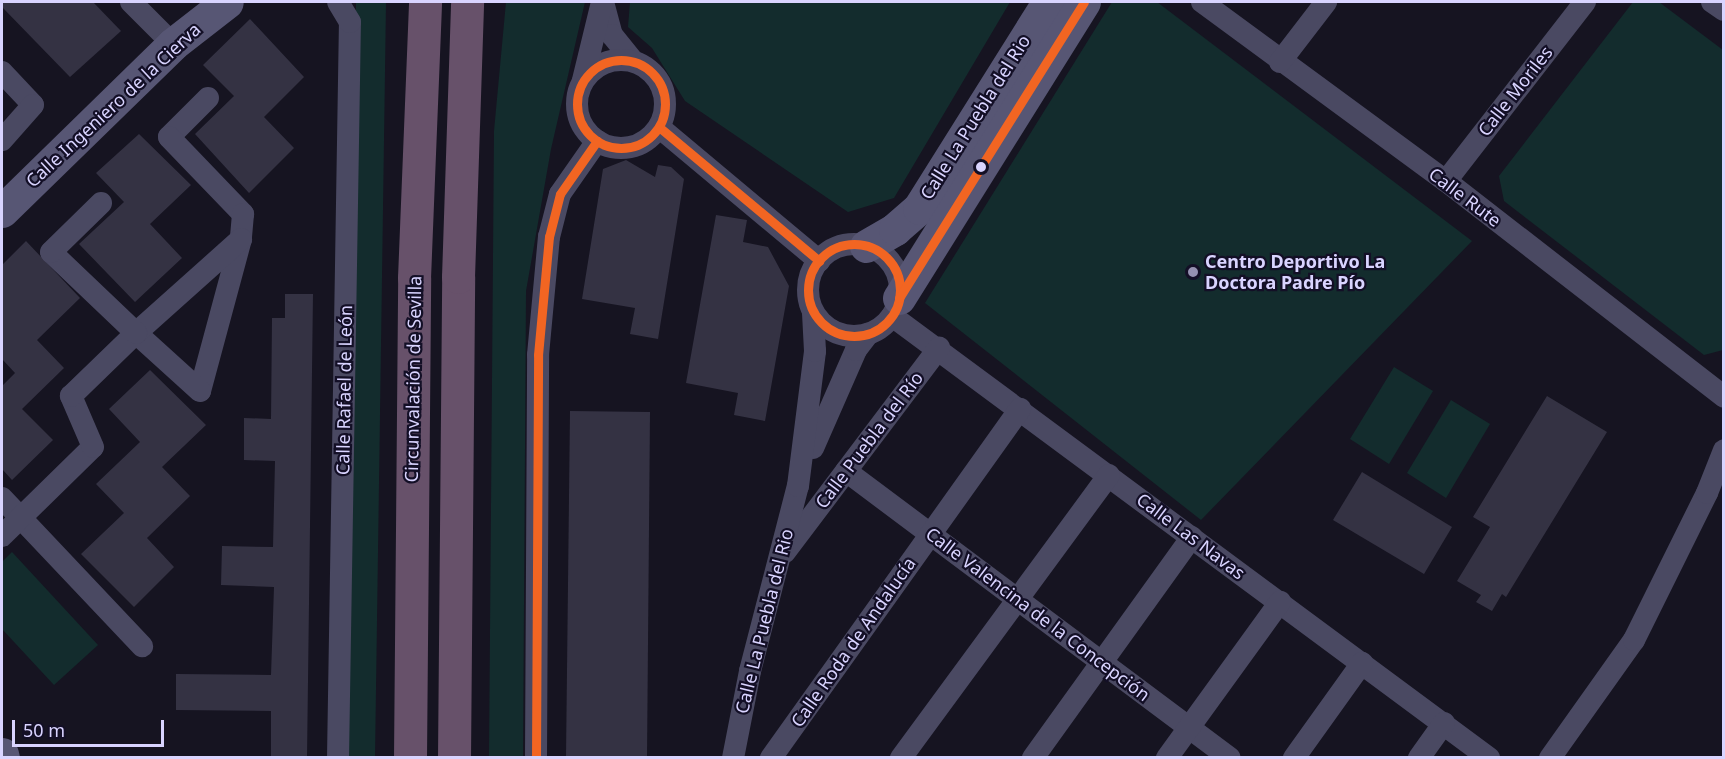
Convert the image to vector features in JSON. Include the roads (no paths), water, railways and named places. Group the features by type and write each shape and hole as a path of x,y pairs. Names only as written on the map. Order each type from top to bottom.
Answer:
{"highway":[{"name":"Circunvalación de Sevilla","path":"410,758 414,267 425,2"},
{"path":"454,758 458,277 467,2"}],"street":[{"path":"131,2 173,45"},
{"name":"Calle Ingeniero de la Cierva","path":"2,211 173,45 227,2"},
{"name":"Calle Rafael de León","path":"338,758 350,22 339,2"},
{"path":"602,2 612,35 633,61 651,71 663,87 664,115 659,128 638,145 610,147 597,141 586,132 578,114 577,93 602,2"},
{"name":"Calle La Puebla del Rio","path":"866,246 895,229 919,208 1048,2"},
{"name":"Calle La Puebla del Rio","path":"896,307 1084,2"},
{"name":"Calle Rute","path":"1202,2 1280,62 1446,181 1724,398"},
{"path":"1280,62 1326,2"},
{"name":"Calle Moriles","path":"1446,181 1585,2"},
{"path":"1712,2 1724,10"},
{"path":"582,80 604,62 633,61"},
{"path":"2,72 33,105 2,140"},
{"path":"101,203 51,252 200,391 241,239 243,214 169,137 208,98"},
{"path":"659,128 819,261"},
{"path":"536,758 538,355 549,237 560,194 597,141"},
{"path":"2,536 93,447 71,396 136,333 241,239"},
{"path":"840,246 866,246 879,252 896,272 896,307 868,334 831,403 798,486 816,351 808,285 819,261 840,246"},
{"name":"Calle Las Navas","path":"896,307 939,348 1489,758"},
{"path":"813,312 836,333 868,334"},
{"name":"Calle Puebla del Río","path":"779,561 939,348"},
{"name":"Calle Roda de Andalucía","path":"771,758 1020,409"},
{"path":"1550,758 1634,640 1707,493 1724,450"},
{"name":"Calle Valencina de la Concepción","path":"846,471 1229,758"},
{"path":"901,758 1108,475"},
{"name":"Calle La Puebla del Rio","path":"733,758 750,671 798,486"},
{"path":"2,498 142,646"},
{"path":"1033,758 1192,537"},
{"path":"1167,758 1280,603"},
{"path":"1294,758 1362,663"},
{"path":"1419,758 1444,723"}],"place":[{"name":"Centro Deportivo La Doctora Padre Pío","path":"1193,272"}]}
